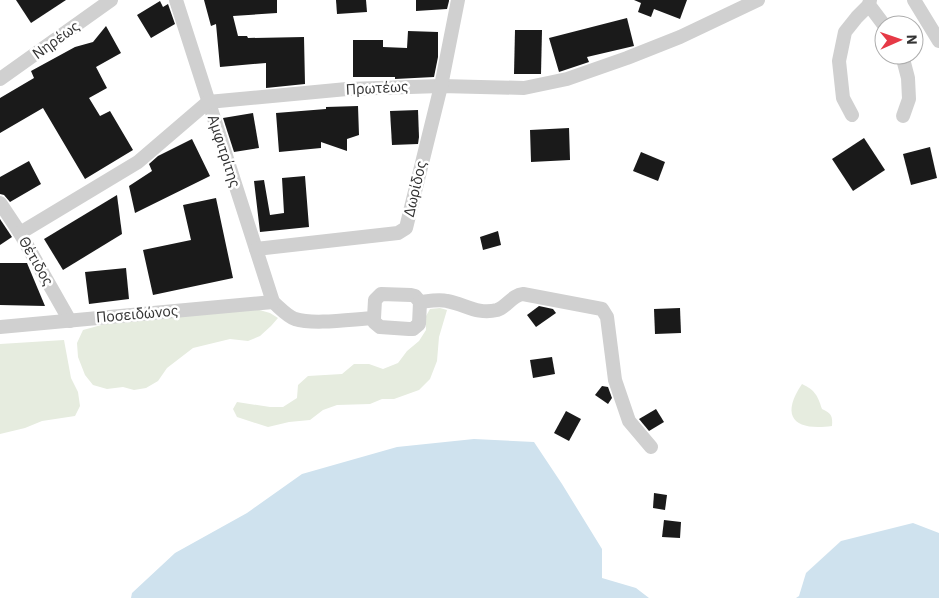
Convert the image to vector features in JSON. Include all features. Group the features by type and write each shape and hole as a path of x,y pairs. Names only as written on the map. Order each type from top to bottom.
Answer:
{"street":[{"name":"Νηρέως","path":"0,79 111,0"},
{"name":"Αμφιτρίτης","path":"176,0 273,302"},
{"name":"Δωρίδος","path":"256,249 404,231 407,226 441,86 458,0"},
{"path":"914,0 939,41"},
{"name":"Πρωτέως","path":"208,102 347,89 441,86 524,88 567,79 680,37 748,1"},
{"path":"852,115 843,98 838,61 845,32 870,3 878,15"},
{"path":"902,116 909,99 908,78 905,65"},
{"path":"20,233 138,162 208,102"},
{"name":"Θέτιδος","path":"0,203 20,233 70,321"},
{"path":"381,294 411,295 415,296 420,302 419,324 413,329 380,328 376,325 374,318 375,300 381,294"},
{"path":"420,302 447,300 474,310 495,310 520,294 602,309 607,317 615,380 629,422 651,447"},
{"path":"273,302 289,316 310,322 374,318"},
{"name":"Ποσειδώνος","path":"0,327 273,302"}],"shaded area":[{"path":"440,308 447,310 439,337 437,361 430,379 419,390 394,399 382,399 370,404 337,405 323,410 310,420 268,427 237,417 233,409 237,402 283,407 297,398 298,385 308,376 342,374 354,364 369,364 383,369 398,363 407,351 419,341 426,330 426,316 430,309"},
{"path":"256,309 270,313 278,318 260,336 248,341 230,339 193,348 167,368 158,381 146,388 134,390 123,387 107,389 93,385 85,375 78,357 77,343 83,330 105,324"},
{"path":"64,340 71,378 78,392 80,406 75,416 42,421 25,428 0,434 0,344"},
{"path":"802,384 813,391 822,409 831,415 832,426 809,426 795,420 792,414 792,406"}],"water":[{"path":"474,439 534,442 602,549 602,578 636,588 649,598 131,598 132,593 175,553 247,513 302,474 397,447"},
{"path":"913,523 939,533 939,598 796,598 799,596 806,573 841,541"}],"building":[{"path":"16,0 66,0 31,23"},
{"path":"204,0 277,0 277,13 233,16 238,36 247,36 248,38 304,37 305,84 266,88 266,63 220,67 216,24 211,26"},
{"path":"336,0 366,0 367,12 337,14"},
{"path":"416,0 449,1 447,9 416,11"},
{"path":"634,0 687,0 680,19 654,9 651,17 638,12 641,3"},
{"path":"160,1 163,7 168,4 175,24 151,38 137,15"},
{"path":"627,18 634,46 587,57 589,62 559,72 549,38"},
{"path":"106,26 121,53 96,67 107,88 89,98 100,116 110,111 133,150 85,179 43,108 0,133 0,98 34,78 31,71 75,47 93,42"},
{"path":"515,30 542,30 541,74 514,74"},
{"path":"408,31 438,32 438,57 434,77 395,79 395,77 353,77 353,40 383,40 383,47 407,48"},
{"path":"358,106 359,135 347,139 347,151 321,142 321,148 279,152 276,113 326,109 326,107"},
{"path":"418,110 418,144 392,145 390,111"},
{"path":"253,113 259,148 234,152 223,118"},
{"path":"569,128 570,160 531,162 530,130"},
{"path":"864,138 885,170 853,191 832,159"},
{"path":"192,139 210,176 135,213 129,186 152,171 149,164 158,156"},
{"path":"930,147 937,178 911,185 903,154"},
{"path":"641,152 665,162 658,181 633,171"},
{"path":"29,161 41,184 10,202 4,195 0,194 0,177"},
{"path":"305,176 309,227 260,232 254,181 264,180 270,215 284,213 282,178"},
{"path":"117,195 122,234 63,270 44,239"},
{"path":"216,198 233,278 153,295 143,250 191,240 183,205"},
{"path":"0,219 12,237 0,245"},
{"path":"498,231 501,245 483,250 480,237"},
{"path":"0,263 27,263 45,306 0,305"},
{"path":"126,268 129,299 89,304 85,272"},
{"path":"539,306 553,309 556,313 536,327 527,315"},
{"path":"680,308 681,333 655,334 654,309"},
{"path":"552,357 555,374 533,378 530,360"},
{"path":"602,386 608,387 612,398 608,404 595,395"},
{"path":"656,409 664,422 649,431 639,419"},
{"path":"566,411 581,419 569,441 554,433"},
{"path":"654,493 667,495 665,510 653,508"},
{"path":"664,520 681,522 680,538 662,537"}]}
